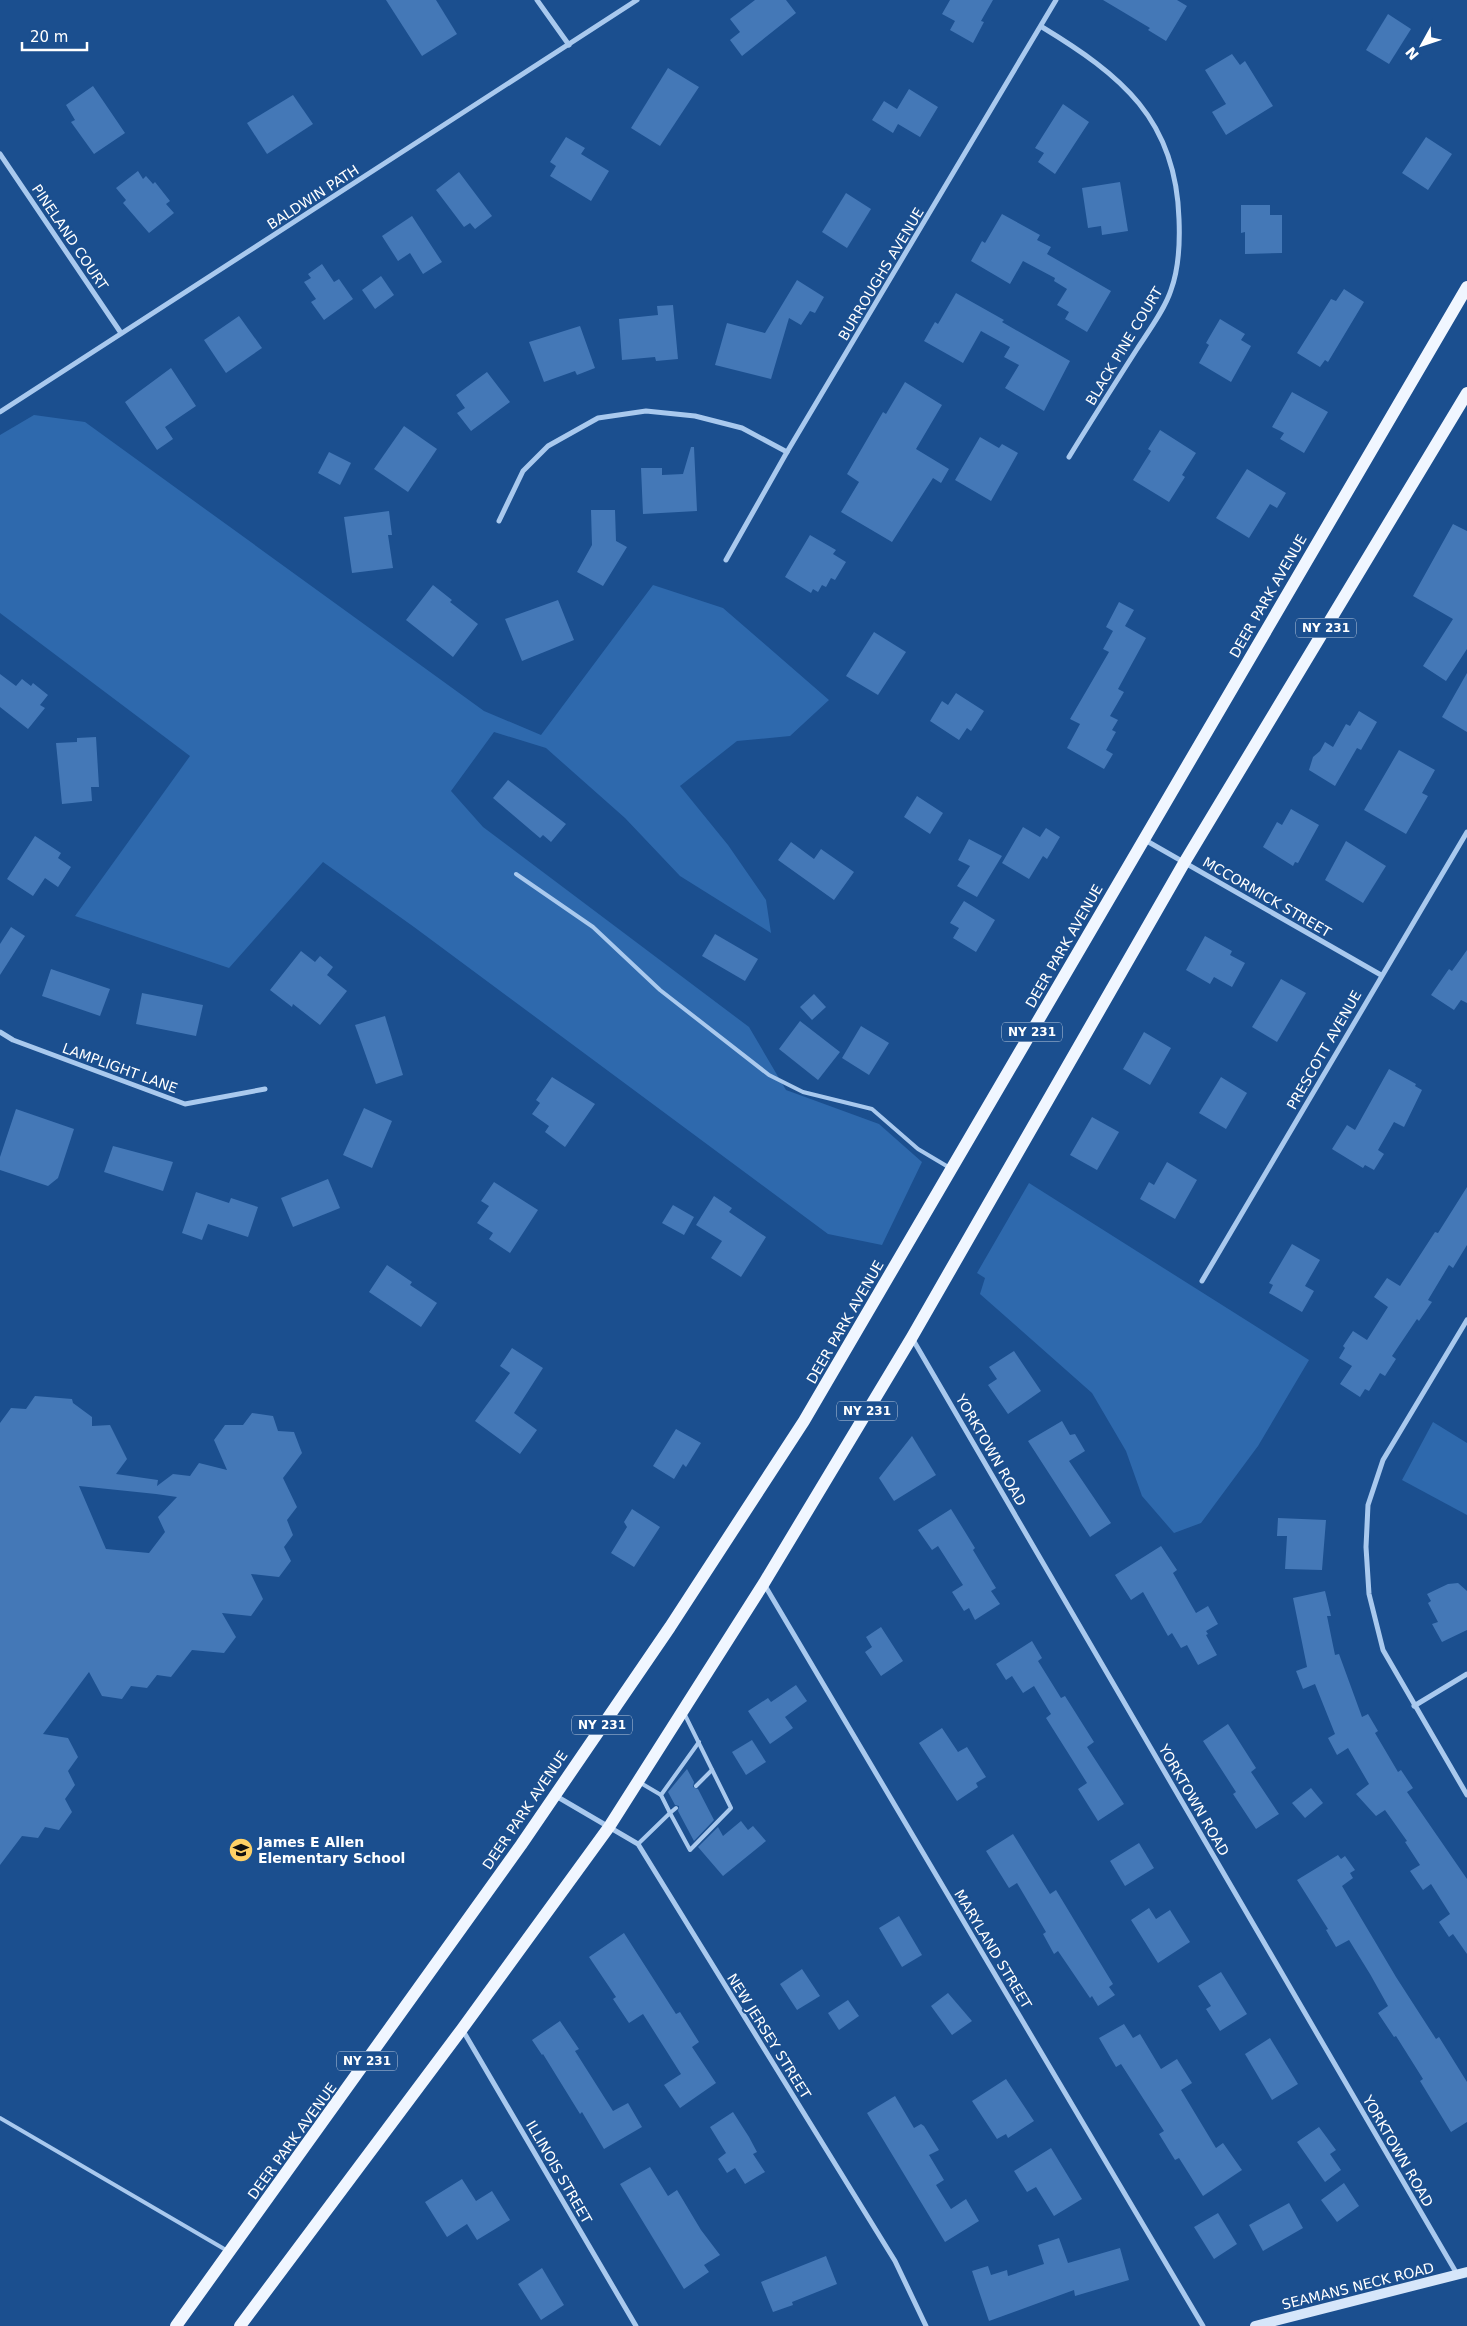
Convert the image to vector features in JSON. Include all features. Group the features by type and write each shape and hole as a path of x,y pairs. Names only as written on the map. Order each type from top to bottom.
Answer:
{"main road":[{"name":"DEER PARK AVENUE","path":"176,2326 521,1845 670,1627 804,1421 1467,287"},
{"name":"NY 231","path":"240,2326 462,2028 609,1827 638,1782 764,1583 912,1337 1184,863 1467,392"},
{"name":"SEAMANS NECK ROAD","path":"1255,2326 1273,2324 1462,2273"}],"street":[{"path":"536,0 569,46"},
{"name":"BALDWIN PATH","path":"0,412 569,46 637,0"},
{"name":"BURROUGHS AVENUE","path":"726,560 788,452 1042,27 1056,0"},
{"name":"BLACK PINE COURT","path":"1042,27 1079,50 1118,80 1146,110 1169,153 1179,202 1180,245 1171,290 1149,331 1069,458"},
{"name":"PINELAND COURT","path":"0,154 122,333"},
{"path":"499,521 522,471 548,446 598,418 646,411 695,416 742,428 788,452"},
{"name":"PRESCOTT AVENUE","path":"1202,1281 1467,832"},
{"name":"MCCORMICK STREET","path":"1143,839 1381,975"},
{"name":"LAMPLIGHT LANE","path":"0,1032 13,1040 185,1104 265,1089"},
{"path":"1467,1320 1383,1460 1368,1505 1366,1547 1369,1594 1383,1650 1467,1796"},
{"name":"YORKTOWN ROAD","path":"912,1337 1462,2273"},
{"name":"MARYLAND STREET","path":"764,1583 1203,2326"},
{"path":"1414,1706 1467,1674"},
{"name":"NEW JERSEY STREET","path":"554,1795 638,1844 895,2261 926,2326"},
{"name":"ILLINOIS STREET","path":"462,2028 636,2326"}],"lane":[{"path":"516,874 593,927 660,990 769,1075 802,1092 872,1109 918,1149 952,1169"},
{"path":"638,1782 661,1795 690,1850 731,1808 683,1711"},
{"path":"661,1795 699,1742"},
{"path":"696,1786 712,1770"},
{"path":"638,1844 676,1808"},
{"path":"1,2120 230,2252"}],"shaded area":[{"path":"34,415 85,422 484,711 541,735 653,585 723,608 829,700 790,736 737,741 680,786 728,845 766,900 771,933 680,876 625,818 546,748 494,732 451,791 483,827 749,1027 786,1090 879,1124 922,1162 882,1245 828,1234 414,927 323,862 229,968 75,916 190,756 0,613 0,435"},
{"path":"1029,1183 1309,1360 1258,1446 1201,1523 1174,1533 1142,1496 1126,1451 1092,1393 980,1294 985,1278 977,1273"},
{"path":"1433,1422 1467,1443 1467,1515 1402,1480"}],"building":[{"path":"386,0 436,0 457,34 422,56"},
{"path":"755,0 786,0 796,13 742,56 730,40 740,32 730,19"},
{"path":"950,0 993,0 981,21 984,22 973,43 950,30 955,21 942,14"},
{"path":"1103,0 1177,0 1187,6 1166,41 1148,30 1150,28"},
{"path":"1388,14 1411,29 1389,64 1366,50"},
{"path":"1232,54 1240,65 1245,61 1273,106 1226,135 1212,112 1226,104 1205,70"},
{"path":"668,68 699,87 660,146 631,128"},
{"path":"93,86 125,133 94,154 71,122 75,120 66,105"},
{"path":"909,89 938,107 920,137 898,124 893,133 872,120 884,101 897,109"},
{"path":"293,95 313,124 267,154 247,123"},
{"path":"1063,104 1089,122 1055,174 1038,162 1044,153 1035,148"},
{"path":"566,137 585,148 581,154 609,171 591,201 550,176 556,166 550,162"},
{"path":"1426,137 1452,154 1428,190 1402,173"},
{"path":"138,171 143,179 146,176 153,184 155,182 170,201 166,204 174,213 149,233 123,203 126,200 116,188"},
{"path":"459,172 492,216 475,229 470,223 464,227 436,190"},
{"path":"1120,182 1128,231 1102,235 1101,226 1088,228 1082,188"},
{"path":"846,193 871,209 847,248 822,232"},
{"path":"1241,205 1270,205 1270,215 1282,215 1282,253 1245,254 1245,232 1241,233"},
{"path":"1002,214 1040,235 1037,240 1051,247 1047,254 1111,291 1087,332 1065,319 1069,312 1057,305 1067,289 1054,281 1055,278 1023,261 1010,284 971,261 982,241 985,243"},
{"path":"412,216 442,262 423,274 410,253 398,261 382,236"},
{"path":"322,264 334,282 339,279 353,299 324,320 311,302 316,299 304,282 311,278 308,274"},
{"path":"381,276 394,295 375,309 362,290"},
{"path":"797,280 824,297 815,313 810,311 801,325 789,318 771,379 715,365 727,323 765,333"},
{"path":"1344,289 1364,302 1328,362 1325,360 1320,367 1297,353 1331,299 1336,301"},
{"path":"956,293 1070,361 1044,411 1005,388 1019,365 1004,357 1010,347 981,331 963,363 924,341 935,322 938,324"},
{"path":"673,305 678,359 656,361 655,357 622,360 619,319 658,315 657,306"},
{"path":"239,316 262,348 226,373 204,340"},
{"path":"1220,319 1245,334 1241,340 1251,346 1231,382 1199,363 1209,345 1206,343"},
{"path":"580,326 595,368 577,375 575,371 544,382 529,342"},
{"path":"171,368 196,406 165,427 173,439 157,450 125,402"},
{"path":"487,372 510,402 471,431 457,413 465,408 456,395"},
{"path":"905,382 942,405 916,449 949,469 941,483 933,478 892,542 841,512 859,482 847,474 883,412 886,414"},
{"path":"1292,392 1328,412 1304,453 1280,439 1284,433 1272,427"},
{"path":"404,426 437,449 408,492 374,469"},
{"path":"1160,430 1196,453 1182,475 1185,477 1169,502 1133,480 1151,451 1148,449"},
{"path":"980,437 999,448 1002,444 1018,453 991,501 955,480"},
{"path":"691,447 694,447 697,511 643,514 641,468 662,468 662,475 683,474"},
{"path":"329,452 351,463 340,485 318,473"},
{"path":"1247,469 1286,493 1277,508 1270,504 1249,538 1216,518"},
{"path":"591,510 615,510 616,541 627,547 603,586 577,572 592,545"},
{"path":"389,511 392,535 388,535 393,568 352,573 344,517"},
{"path":"1453,524 1467,531 1467,649 1446,681 1423,666 1453,619 1413,596"},
{"path":"810,535 836,550 833,554 846,562 835,580 831,578 826,587 822,585 818,592 813,589 811,593 785,577"},
{"path":"433,585 452,600 450,602 478,624 453,657 406,620"},
{"path":"558,600 574,640 522,661 505,619"},
{"path":"1119,602 1134,610 1125,626 1146,638 1118,689 1124,692 1110,716 1118,720 1112,730 1116,732 1106,750 1113,754 1104,769 1067,748 1080,724 1070,719 1109,652 1103,649 1113,631 1106,627"},
{"path":"874,632 906,652 878,695 846,676"},
{"path":"1467,673 1467,732 1442,717"},
{"path":"0,674 16,686 22,679 31,686 33,683 48,695 40,705 45,708 28,729 0,707"},
{"path":"956,693 984,711 971,731 967,728 959,740 930,721 942,701 948,705"},
{"path":"1359,711 1377,722 1361,750 1357,748 1335,786 1309,770 1313,757 1320,751 1325,742 1333,747 1346,724 1350,726"},
{"path":"96,737 99,787 91,787 92,801 62,804 56,743 77,742 77,738"},
{"path":"1399,750 1435,770 1422,793 1428,796 1406,834 1364,810"},
{"path":"508,780 566,824 551,842 543,835 540,838 493,798"},
{"path":"917,796 943,813 930,834 904,817"},
{"path":"1291,809 1319,825 1298,863 1295,862 1293,866 1263,847 1277,822 1282,825"},
{"path":"1023,827 1040,837 1046,828 1060,837 1047,859 1043,856 1029,879 1002,863"},
{"path":"35,836 61,853 58,858 71,867 58,887 45,878 33,896 7,879"},
{"path":"969,839 1002,856 977,897 957,886 970,866 958,860"},
{"path":"1346,841 1386,866 1363,903 1325,880"},
{"path":"791,842 814,859 821,849 854,872 834,900 778,860"},
{"path":"964,901 995,920 976,952 953,938 959,928 950,923"},
{"path":"11,927 25,936 0,975 0,944"},
{"path":"715,934 758,959 745,981 702,956"},
{"path":"1205,936 1232,951 1230,955 1245,963 1232,987 1214,977 1210,984 1186,970"},
{"path":"1467,950 1467,1003 1461,1000 1454,1010 1431,995 1449,969 1452,971"},
{"path":"301,951 315,962 320,956 333,967 327,975 347,991 320,1025 293,1004 292,1007 270,990"},
{"path":"51,969 110,989 100,1016 42,996"},
{"path":"1281,979 1306,993 1277,1042 1252,1027"},
{"path":"142,993 203,1005 196,1036 136,1024"},
{"path":"814,994 826,1007 812,1020 800,1007"},
{"path":"385,1016 403,1075 376,1084 355,1025"},
{"path":"800,1021 840,1052 818,1080 779,1049"},
{"path":"861,1026 889,1043 869,1075 842,1058"},
{"path":"1144,1032 1171,1048 1150,1085 1123,1069"},
{"path":"1389,1069 1416,1084 1415,1086 1422,1090 1404,1127 1394,1122 1378,1150 1384,1154 1374,1170 1365,1165 1363,1168 1332,1149 1347,1125 1355,1130"},
{"path":"552,1077 595,1104 565,1147 545,1132 549,1126 532,1114 540,1103 536,1100"},
{"path":"1221,1077 1247,1093 1226,1129 1199,1113"},
{"path":"364,1108 392,1121 372,1168 343,1155"},
{"path":"16,1109 74,1129 58,1178 48,1186 0,1170 0,1157"},
{"path":"1092,1117 1119,1132 1097,1170 1070,1155"},
{"path":"113,1146 173,1162 163,1191 104,1172"},
{"path":"1167,1162 1197,1180 1175,1219 1140,1199 1149,1182 1154,1185"},
{"path":"328,1179 340,1208 293,1227 281,1198"},
{"path":"494,1182 538,1210 510,1253 489,1239 493,1233 477,1223 489,1206 481,1201"},
{"path":"1467,1187 1467,1245 1453,1268 1449,1265 1428,1300 1432,1302 1419,1321 1417,1319 1392,1356 1396,1359 1385,1376 1380,1373 1369,1391 1365,1389 1360,1397 1340,1384 1352,1366 1339,1358 1345,1348 1343,1346 1353,1331 1367,1340 1388,1307 1374,1297 1387,1278 1400,1286 1435,1232 1438,1233"},
{"path":"196,1192 229,1203 231,1198 258,1207 248,1237 208,1224 202,1240 182,1233"},
{"path":"714,1196 732,1208 729,1212 766,1237 741,1277 711,1258 722,1241 696,1225"},
{"path":"673,1205 694,1217 684,1235 662,1223"},
{"path":"1292,1244 1320,1260 1305,1286 1314,1291 1302,1312 1269,1293 1273,1285 1269,1283"},
{"path":"387,1265 412,1282 410,1285 437,1303 421,1327 369,1292"},
{"path":"512,1348 543,1368 514,1413 537,1430 520,1454 475,1421 510,1373 500,1366"},
{"path":"1014,1351 1041,1391 1008,1414 988,1385 997,1379 989,1367"},
{"path":"35,1396 72,1399 73,1403 92,1417 92,1426 110,1425 127,1459 116,1474 158,1480 157,1486 173,1474 190,1476 199,1463 227,1470 214,1440 225,1425 243,1425 252,1413 273,1416 278,1431 294,1432 302,1453 283,1478 297,1507 287,1520 293,1535 284,1547 291,1561 279,1577 251,1574 263,1599 251,1616 222,1613 236,1637 224,1653 192,1650 171,1677 157,1675 147,1688 131,1686 122,1699 102,1696 89,1672 43,1734 68,1738 78,1757 68,1771 75,1785 65,1799 72,1812 59,1830 45,1827 38,1838 22,1836 0,1865 0,1423 11,1408 26,1409","holes":["79,1486 177,1497 158,1517 165,1532 149,1553 106,1549"]},
{"path":"1062,1421 1070,1435 1075,1434 1085,1451 1069,1461 1111,1523 1090,1537 1028,1441"},
{"path":"676,1429 701,1443 686,1467 683,1464 674,1479 653,1466"},
{"path":"912,1436 936,1475 894,1501 879,1478"},
{"path":"632,1509 660,1527 634,1567 611,1553 627,1527 624,1522"},
{"path":"951,1509 975,1548 973,1550 996,1588 991,1591 1000,1604 975,1620 969,1608 964,1611 952,1592 963,1585 938,1546 932,1550 918,1530"},
{"path":"1278,1518 1326,1520 1322,1570 1285,1569 1287,1536 1277,1536"},
{"path":"1161,1546 1177,1570 1173,1573 1196,1613 1208,1606 1218,1624 1206,1631 1208,1634 1206,1635 1217,1655 1198,1665 1187,1645 1181,1648 1172,1633 1168,1636 1143,1592 1131,1600 1115,1575"},
{"path":"1458,1583 1467,1591 1467,1630 1442,1642 1432,1624 1438,1622 1428,1603 1431,1601 1427,1594 1448,1584"},
{"path":"1325,1591 1331,1616 1327,1616 1335,1655 1339,1654 1362,1717 1368,1714 1378,1731 1375,1733 1398,1772 1401,1770 1413,1788 1407,1792 1467,1879 1467,1954 1453,1934 1449,1937 1439,1922 1450,1914 1431,1884 1423,1890 1410,1871 1420,1865 1405,1842 1407,1841 1385,1810 1376,1816 1356,1794 1369,1784 1348,1748 1337,1755 1328,1738 1335,1734 1315,1684 1303,1689 1296,1671 1307,1667 1293,1598"},
{"path":"881,1627 903,1661 881,1676 865,1652 872,1647 866,1637"},
{"path":"1032,1641 1042,1658 1038,1661 1061,1698 1065,1696 1094,1742 1087,1747 1124,1804 1098,1821 1078,1789 1087,1783 1046,1718 1051,1714 1034,1686 1023,1693 1012,1676 1006,1680 996,1664"},
{"path":"796,1685 807,1701 785,1717 793,1728 770,1744 748,1711 768,1698 771,1702"},
{"path":"1228,1724 1256,1768 1251,1772 1279,1814 1256,1829 1233,1794 1236,1792 1203,1741"},
{"path":"942,1728 958,1752 967,1747 986,1777 976,1783 978,1787 957,1801 919,1743"},
{"path":"752,1740 766,1762 746,1775 732,1752"},
{"path":"687,1769 694,1782 693,1787 698,1789 714,1820 694,1841 678,1811 679,1806 675,1805 668,1792"},
{"path":"1311,1788 1323,1803 1305,1818 1292,1803"},
{"path":"741,1821 748,1830 753,1826 766,1841 723,1876 698,1847 718,1827 723,1836"},
{"path":"1013,1834 1050,1894 1056,1890 1113,1984 1109,1987 1115,1995 1098,2006 1092,1996 1090,1998 1058,1951 1054,1954 1043,1934 1046,1932 1017,1883 1009,1888 986,1851"},
{"path":"1139,1843 1154,1868 1125,1886 1110,1861"},
{"path":"1338,1855 1341,1859 1345,1856 1355,1870 1350,1873 1353,1878 1342,1886 1396,1977 1436,2039 1439,2037 1467,2082 1467,2122 1451,2132 1420,2081 1423,2079 1396,2036 1394,2037 1378,2013 1388,2006 1370,1974 1349,1940 1336,1947 1326,1930 1328,1929 1297,1880"},
{"path":"1149,1908 1156,1919 1170,1910 1190,1942 1158,1963 1131,1920"},
{"path":"899,1916 922,1955 902,1967 879,1928"},
{"path":"624,1933 676,2014 680,2012 699,2042 692,2047 716,2083 680,2108 664,2085 681,2074 643,2014 629,2023 613,1999 616,1997 589,1957"},
{"path":"802,1969 820,1996 797,2010 780,1984"},
{"path":"1221,1972 1247,2014 1220,2031 1206,2009 1211,2006 1198,1986"},
{"path":"948,1993 972,2021 952,2035 931,2006"},
{"path":"848,2000 859,2016 839,2030 828,2013"},
{"path":"560,2021 579,2049 575,2051 613,2111 628,2103 642,2127 604,2149 582,2112 580,2114 543,2054 532,2040"},
{"path":"1124,2024 1133,2038 1140,2034 1161,2069 1177,2059 1192,2083 1181,2090 1216,2148 1223,2143 1242,2170 1203,2196 1179,2158 1175,2160 1159,2134 1164,2131 1121,2064 1116,2067 1099,2038"},
{"path":"1270,2038 1298,2084 1272,2100 1245,2054"},
{"path":"1006,2079 1034,2121 1008,2138 1006,2134 997,2139 972,2101"},
{"path":"895,2096 914,2128 921,2124 924,2126 939,2150 929,2155 944,2180 936,2185 951,2209 966,2199 979,2221 945,2242 867,2113"},
{"path":"733,2112 757,2152 753,2154 765,2172 745,2184 735,2168 727,2173 718,2159 726,2153 710,2127"},
{"path":"1319,2127 1336,2150 1330,2154 1341,2170 1325,2182 1297,2142"},
{"path":"1051,2148 1082,2199 1054,2216 1036,2187 1027,2192 1014,2171"},
{"path":"650,2167 668,2196 677,2190 701,2230 720,2255 704,2265 709,2272 684,2289 620,2184"},
{"path":"462,2179 476,2201 492,2191 510,2220 477,2240 467,2224 447,2237 425,2202"},
{"path":"1344,2183 1359,2206 1337,2222 1321,2200"},
{"path":"1289,2203 1303,2228 1263,2251 1249,2225"},
{"path":"1218,2213 1237,2244 1214,2259 1194,2227"},
{"path":"1059,2238 1068,2263 1120,2248 1129,2280 1075,2296 1074,2290 989,2321 972,2271 988,2266 991,2275 1007,2270 1008,2276 1044,2264 1038,2245"},
{"path":"826,2256 837,2284 792,2302 793,2305 773,2312 761,2282"},
{"path":"542,2268 564,2305 541,2320 518,2284"}],"place":[{"name":"James E Allen Elementary School","path":"241,1850"}]}
